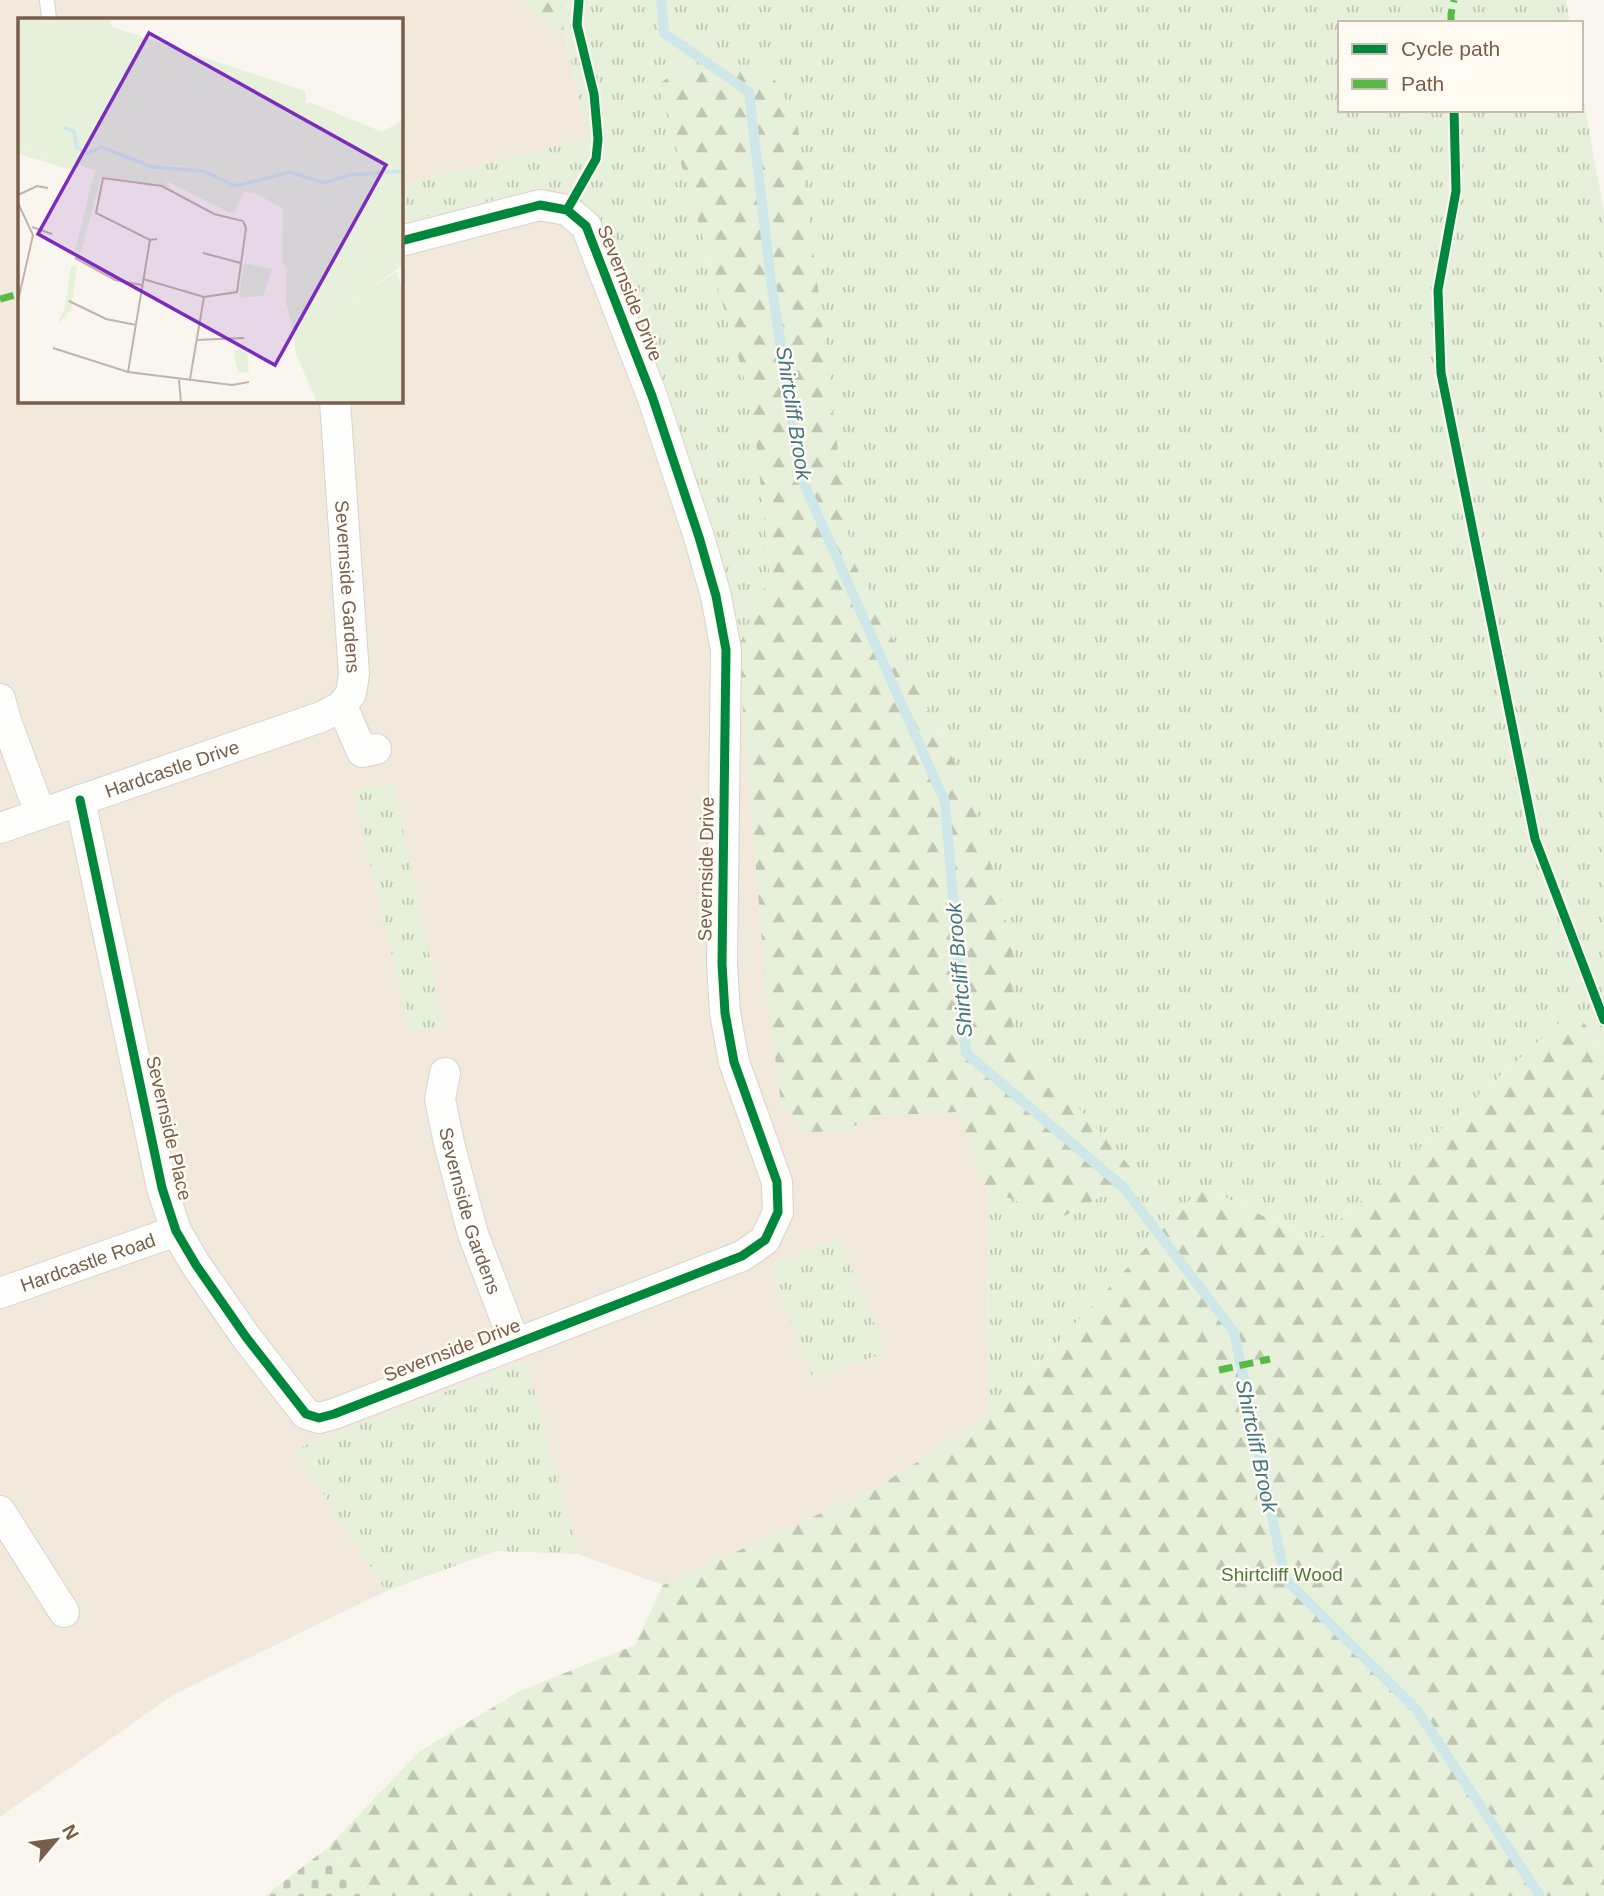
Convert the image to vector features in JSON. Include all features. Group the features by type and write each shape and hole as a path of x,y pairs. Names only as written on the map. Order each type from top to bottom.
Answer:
{"street":[{"name":"Severnside Drive","path":"319,1418 742,1256 765,1240 778,1212 777,1182 734,1062 725,1013 722,964 726,650 716,596 699,537 652,396 586,226 567,210 540,205 402,242"},
{"name":"Severnside Gardens","path":"335,402 354,674 351,693 342,706"},
{"path":"0,699 40,813"},
{"path":"342,706 362,752 376,749"},
{"name":"Hardcastle Drive","path":"0,828 321,717 342,706"},
{"name":"Severnside Place","path":"80,800 162,1188 176,1231 246,1337 306,1414 319,1418"},
{"name":"Severnside Gardens","path":"445,1073 440,1099 452,1156 473,1234 515,1344"},
{"name":"Hardcastle Road","path":"0,1293 176,1231"},
{"path":"0,1511 64,1612"}],"lane":[{"path":"47,0 49,18"}],"shaded area":[{"path":"0,0 520,0 565,34 588,137 658,85 842,1131 877,1116 957,1112 987,1191 988,1418 872,1490 663,1585 578,1554 525,1361 295,1449 386,1591 173,1695 0,1817"}],"green space":[{"path":"520,0 558,0 565,34"},
{"path":"558,0 1566,0 1570,21 1338,21 1338,112 1583,112 1583,96 1604,213 1604,1059 1576,1008 1315,1242 1203,1186 988,1418 987,1191 1064,1216 1138,1177 1012,1032 1013,946 973,799 851,556 796,120 658,85 752,404 770,575 738,648 660,391 592,211 565,191 542,188 402,223 402,185 588,138"},
{"path":"683,66 767,66 797,120 851,556 973,799 1013,946 1012,1032 1139,1177 1064,1216 987,1191 957,1112 877,1116 842,1131 804,1132 781,1102 766,989 738,648 770,575 752,404 658,85"},
{"path":"393,783 444,1026 410,1032 353,791"},
{"name":"Shirtcliff Wood","path":"1576,1008 1604,1059 1604,1896 378,1896 326,1849 420,1751 520,1691 635,1645 663,1585 872,1490 988,1418 1203,1186 1315,1242"},
{"path":"839,1238 886,1352 813,1379 770,1264"},
{"path":"526,1361 578,1554 496,1551 386,1591 295,1449"},
{"path":"326,1849 378,1896 265,1896"}],"waterway":[{"name":"Shirtcliff Brook","path":"661,0 664,33 749,92 771,282 801,477 945,802 966,1053 1123,1187 1234,1332 1285,1579 1417,1710 1540,1896"}],"marked path":[{"path":"1451,21 1454,0"},
{"path":"0,299 18,294"},
{"path":"1219,1370 1270,1359"}],"cycle path":[{"path":"567,210 596,159 598,139 594,94 577,25 579,0"},
{"path":"1454,112 1456,191 1438,290 1441,373 1535,839 1604,1020"},
{"path":"80,800 162,1188 176,1231 246,1337 306,1414 319,1418 334,1414 742,1256 765,1240 778,1212 777,1182 734,1062 725,1013 722,964 726,650 716,596 699,537 652,396 586,226 567,210 540,205 402,241"}]}
